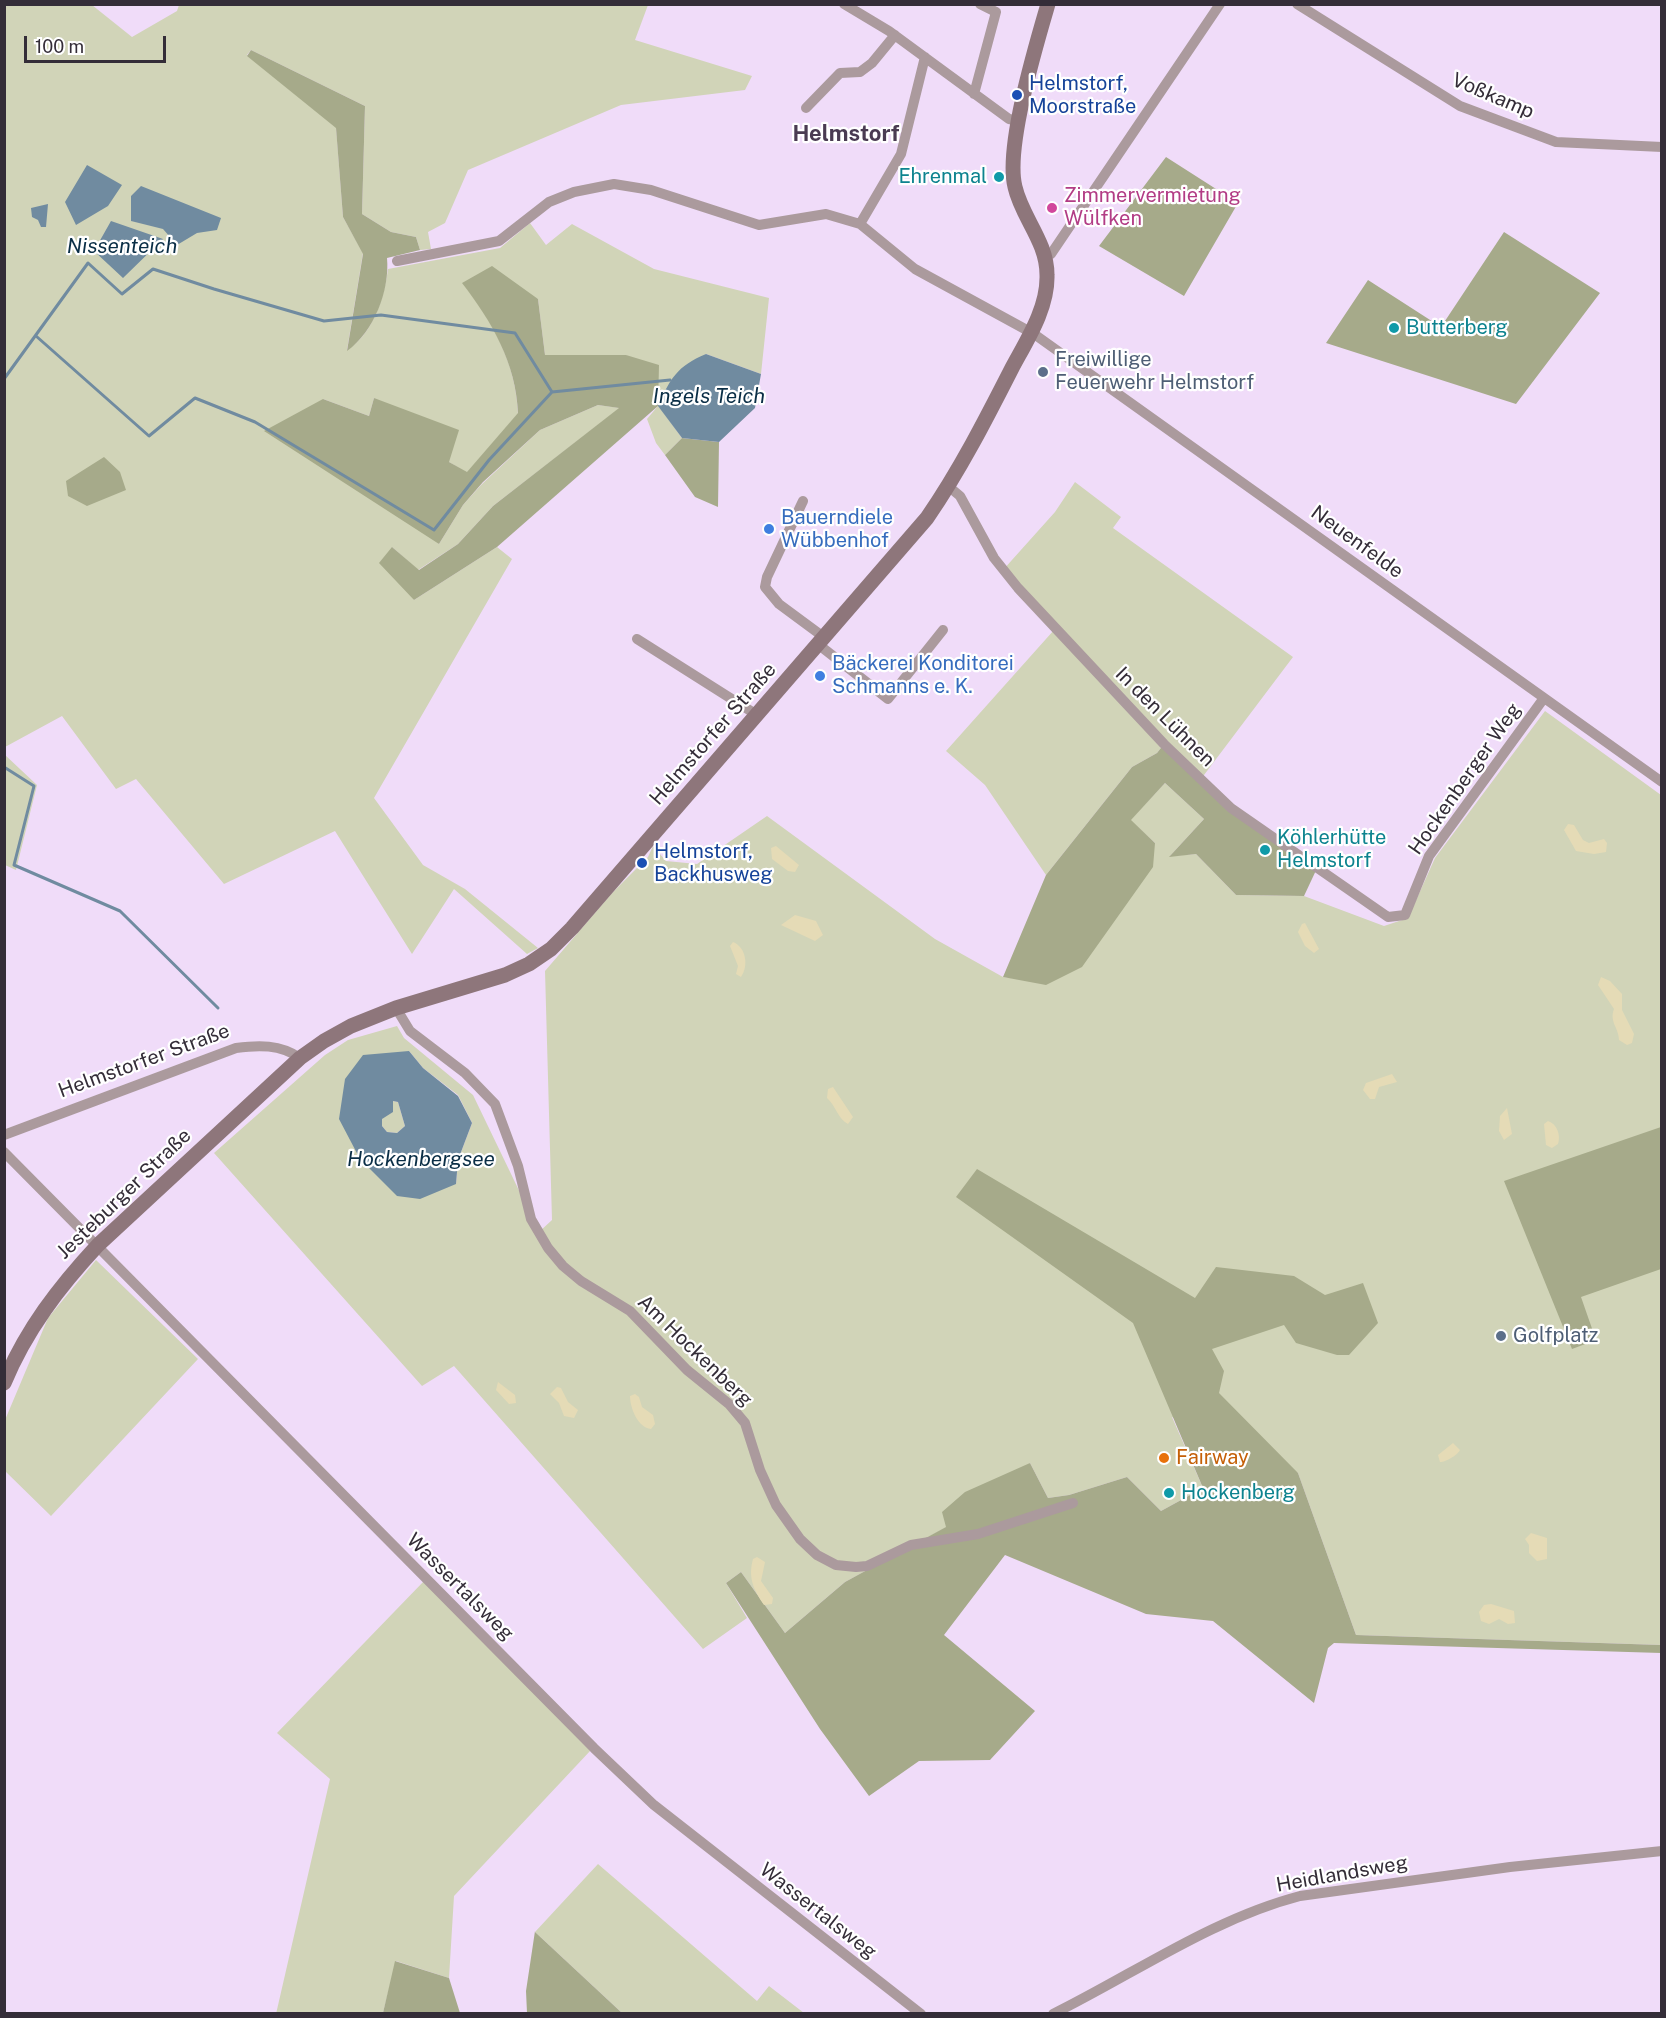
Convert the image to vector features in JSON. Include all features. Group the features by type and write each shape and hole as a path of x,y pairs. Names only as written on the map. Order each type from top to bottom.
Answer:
{"main road":[{"name":"Helmstorfer Straße","path":"300,1058 351,1026 396,1008 505,975 529,964 551,949 572,928 919,527 948,486 1031,332 1044,297 1047,277 1045,255 1015,187 1012,166 1019,121 1048,4"},
{"name":"Jesteburger Straße","path":"4,1383 24,1342 45,1307 98,1245 300,1058"}],"street":[{"path":"844,4 895,35 1009,119 1019,121"},
{"path":"974,94 996,12 980,4"},
{"path":"1045,255 1051,254 1220,4"},
{"name":"Voßkamp","path":"1297,4 1460,106 1556,142 1662,147"},
{"path":"806,108 840,73 860,72 872,63 895,35"},
{"path":"397,261 499,241 549,202 574,192 614,184 651,190 759,225 826,214 860,224 902,154 925,57"},
{"name":"Neuenfelde","path":"860,224 915,269 1031,332 1662,782"},
{"name":"In den Lühnen","path":"948,486 960,496 994,558 1018,588 1164,744 1231,808 1388,917 1405,915"},
{"path":"803,501 767,577 765,586 779,604 888,699 943,630"},
{"path":"637,639 757,715"},
{"name":"Hockenberger Weg","path":"1405,915 1429,856 1544,698"},
{"name":"Am Hockenberg","path":"396,1008 410,1031 465,1073 495,1104 518,1166 531,1219 548,1248 581,1281 630,1311 687,1370 729,1404 744,1423 760,1470 777,1505 800,1539 817,1555 836,1565 856,1568 867,1566 911,1545 978,1534 1073,1503"},
{"name":"Helmstorfer Straße","path":"4,1135 236,1048 260,1045 279,1048 300,1058"},
{"name":"Wassertalsweg","path":"4,1152 594,1748 654,1805 921,2013"},
{"name":"Heidlandsweg","path":"1053,2013 1230,1922 1300,1896 1498,1869 1662,1851"}],"green space":[{"path":"5,5 92,5 132,37 177,11 179,5 648,5 635,40 752,76 745,90 621,105 468,170 445,223 428,232 431,249 420,250 416,237 391,232 362,214 365,106 251,50 247,55 336,127 343,217 363,253 347,350 364,335 376,314 384,292 388,269 500,248 530,223 546,245 572,224 654,269 769,298 761,374 706,354 659,406 682,438 665,455 656,443 647,419 658,406 626,355 545,355 538,299 463,283 493,328 508,360 518,414 467,473 449,462 374,398 369,416 323,399 439,544 463,505 540,430 598,405 620,408 493,506 458,544 418,570 392,547 414,600 497,547 512,559 374,798 423,865 465,889 538,948 527,954 454,889 412,954 335,831 224,884 136,779 116,789 62,716 5,747"},
{"path":"251,50 365,106 362,214 391,232 416,237 420,250 387,258 386,283 378,309 365,333 347,351 363,254 343,217 336,128 247,56"},
{"path":"1166,157 1238,203 1184,296 1099,246"},
{"path":"1504,232 1600,293 1516,404 1326,343 1368,280 1441,327"},
{"path":"492,266 538,299 545,355 626,355 659,365 658,406 497,547 414,600 379,563 392,547 419,570 458,544 493,506 619,408 598,405 540,430 483,482 463,505 439,544 264,431 323,399 369,416 374,398 459,430 449,462 467,472 518,413 513,377 507,360 492,328 462,283"},
{"path":"682,438 719,442 718,507 695,497 665,455"},
{"path":"104,457 120,472 126,490 87,506 68,496 66,481"},
{"path":"1075,482 1121,517 1113,528 1293,657 1201,779 1164,744 1157,753 1132,767 1046,875 985,785 946,751 1054,630 1003,570 1055,512"},
{"path":"1545,711 1661,795 1661,1645 1356,1635 1298,1473 1172,1417 1203,1488 1161,1511 1127,1477 1069,1495 1048,1498 1030,1463 947,1527 845,1582 785,1633 741,1572 726,1583 747,1618 703,1649 454,1366 422,1386 214,1153 325,1055 348,1040 397,1026 404,1038 473,1095 539,1232 552,1220 545,971 612,893 648,857 653,846 666,861 697,864 767,816 935,939 1003,977 1019,979 1155,843 1130,820 1165,783 1204,819 1170,856 1196,854 1236,895 1304,896 1384,926 1408,918 1435,858","holes":["409,1051 423,1068 458,1095 472,1123 458,1160 456,1184 360,1159 352,1141"]},
{"path":"1164,744 1233,806 1319,864 1304,896 1236,895 1196,854 1169,857 1204,819 1165,783 1131,820 1155,843 1153,867 1082,967 1046,985 1003,977 1046,875 1132,767 1157,753"},
{"path":"4,754 37,785 16,870 5,865"},
{"path":"393,1101 398,1102 405,1126 397,1133 387,1132 382,1126 382,1119"},
{"path":"1661,1127 1661,1269 1581,1297 1596,1340 1572,1349 1504,1181"},
{"path":"977,1169 1195,1298 1216,1267 1294,1276 1325,1295 1363,1283 1378,1323 1349,1355 1337,1355 1296,1343 1284,1325 1212,1349 1224,1371 1219,1393 1298,1473 1356,1635 1661,1645 1661,1653 1334,1643 1328,1648 1314,1703 1213,1621 1146,1614 1005,1555 944,1635 1035,1711 990,1760 919,1761 869,1796 820,1729 726,1583 741,1572 785,1633 845,1582 946,1527 942,1512 965,1492 1030,1463 1048,1498 1069,1495 1127,1477 1161,1511 1203,1488 1133,1323 956,1197"},
{"path":"96,1260 198,1359 51,1516 5,1471 5,1420 48,1318"},
{"path":"424,1581 591,1750 454,1896 449,1978 396,1961 383,2013 276,2014 330,1779 277,1733"},
{"path":"598,1864 757,2001 769,1986 804,2013 622,2013 535,1932"},
{"path":"535,1931 622,2013 527,2013 526,1991"},
{"path":"395,1961 449,1978 460,2013 383,2013"}],"sand":[{"path":"1568,824 1574,825 1583,840 1589,843 1604,839 1607,843 1606,852 1594,854 1576,851 1564,830"},
{"path":"776,846 799,865 795,872 788,871 772,859 771,848"},
{"path":"795,915 816,921 823,935 815,941 781,925"},
{"path":"1305,923 1319,949 1314,953 1305,946 1298,932"},
{"path":"733,942 741,948 745,957 745,968 741,977 736,974 738,966 730,946"},
{"path":"1601,977 1610,981 1622,994 1622,1010 1634,1034 1632,1043 1627,1045 1619,1040 1613,1021 1614,1009 1598,985"},
{"path":"1392,1074 1397,1082 1379,1087 1375,1099 1370,1099 1363,1090 1366,1083"},
{"path":"833,1087 853,1117 848,1124 827,1098 828,1089"},
{"path":"1507,1108 1512,1134 1504,1140 1499,1131 1500,1116"},
{"path":"1548,1121 1556,1127 1559,1134 1558,1144 1552,1148 1546,1145 1544,1124"},
{"path":"498,1382 515,1395 516,1403 509,1404 496,1390"},
{"path":"557,1387 561,1388 568,1402 578,1410 574,1418 564,1416 559,1403 550,1394"},
{"path":"635,1394 639,1397 642,1407 653,1415 655,1424 651,1429 642,1425 633,1411 630,1396"},
{"path":"1453,1443 1460,1450 1459,1452 1448,1460 1440,1462 1438,1455"},
{"path":"1531,1533 1547,1538 1547,1559 1537,1561 1529,1553 1529,1545 1525,1539"},
{"path":"757,1557 765,1562 761,1581 773,1598 772,1604 764,1605 752,1583 753,1559"},
{"path":"1491,1604 1514,1611 1515,1623 1508,1624 1499,1619 1489,1624 1481,1621 1479,1612 1484,1605"}],"water":[{"path":"87,165 122,185 108,206 76,225 65,202"},
{"path":"141,186 221,218 217,230 197,233 177,245 163,229 131,221 131,196"},
{"path":"48,204 46,227 41,227 38,220 32,217 31,208"},
{"name":"Nissenteich","path":"111,221 163,239 123,278 94,251"},
{"name":"Ingels Teich","path":"706,354 761,374 755,408 719,442 682,438 658,406 666,388 676,374 688,363"},
{"name":"Hockenbergsee","path":"409,1051 423,1068 458,1096 472,1123 458,1160 456,1184 420,1199 397,1196 360,1159 339,1119 345,1079 363,1055","holes":["393,1101 398,1102 405,1126 397,1133 387,1132 382,1126 382,1119 393,1112"]}],"waterway":[{"path":"4,379 88,263 122,294 153,269 324,321 381,315 515,333 552,392 670,380"},
{"path":"36,336 149,436 195,398 255,422 434,530 489,460 552,392"},
{"path":"4,767 34,786 14,865 120,911 218,1008"}],"place":[{"name":"Helmstorf, Moorstraße","path":"1017,95"},
{"name":"Ehrenmal","path":"999,177"},
{"name":"Zimmervermietung Wülfken","path":"1052,208"},
{"name":"Butterberg","path":"1394,328"},
{"name":"Freiwillige Feuerwehr Helmstorf","path":"1043,372"},
{"name":"Bauerndiele Wübbenhof","path":"769,529"},
{"name":"Bäckerei Konditorei Schmanns e. K.","path":"820,676"},
{"name":"Köhlerhütte Helmstorf","path":"1265,850"},
{"name":"Helmstorf, Backhusweg","path":"642,863"},
{"name":"Golfplatz","path":"1501,1336"},
{"name":"Fairway","path":"1164,1458"},
{"name":"Hockenberg","path":"1169,1493"}],"district":[{"name":"Helmstorf","path":"846,134"}]}
